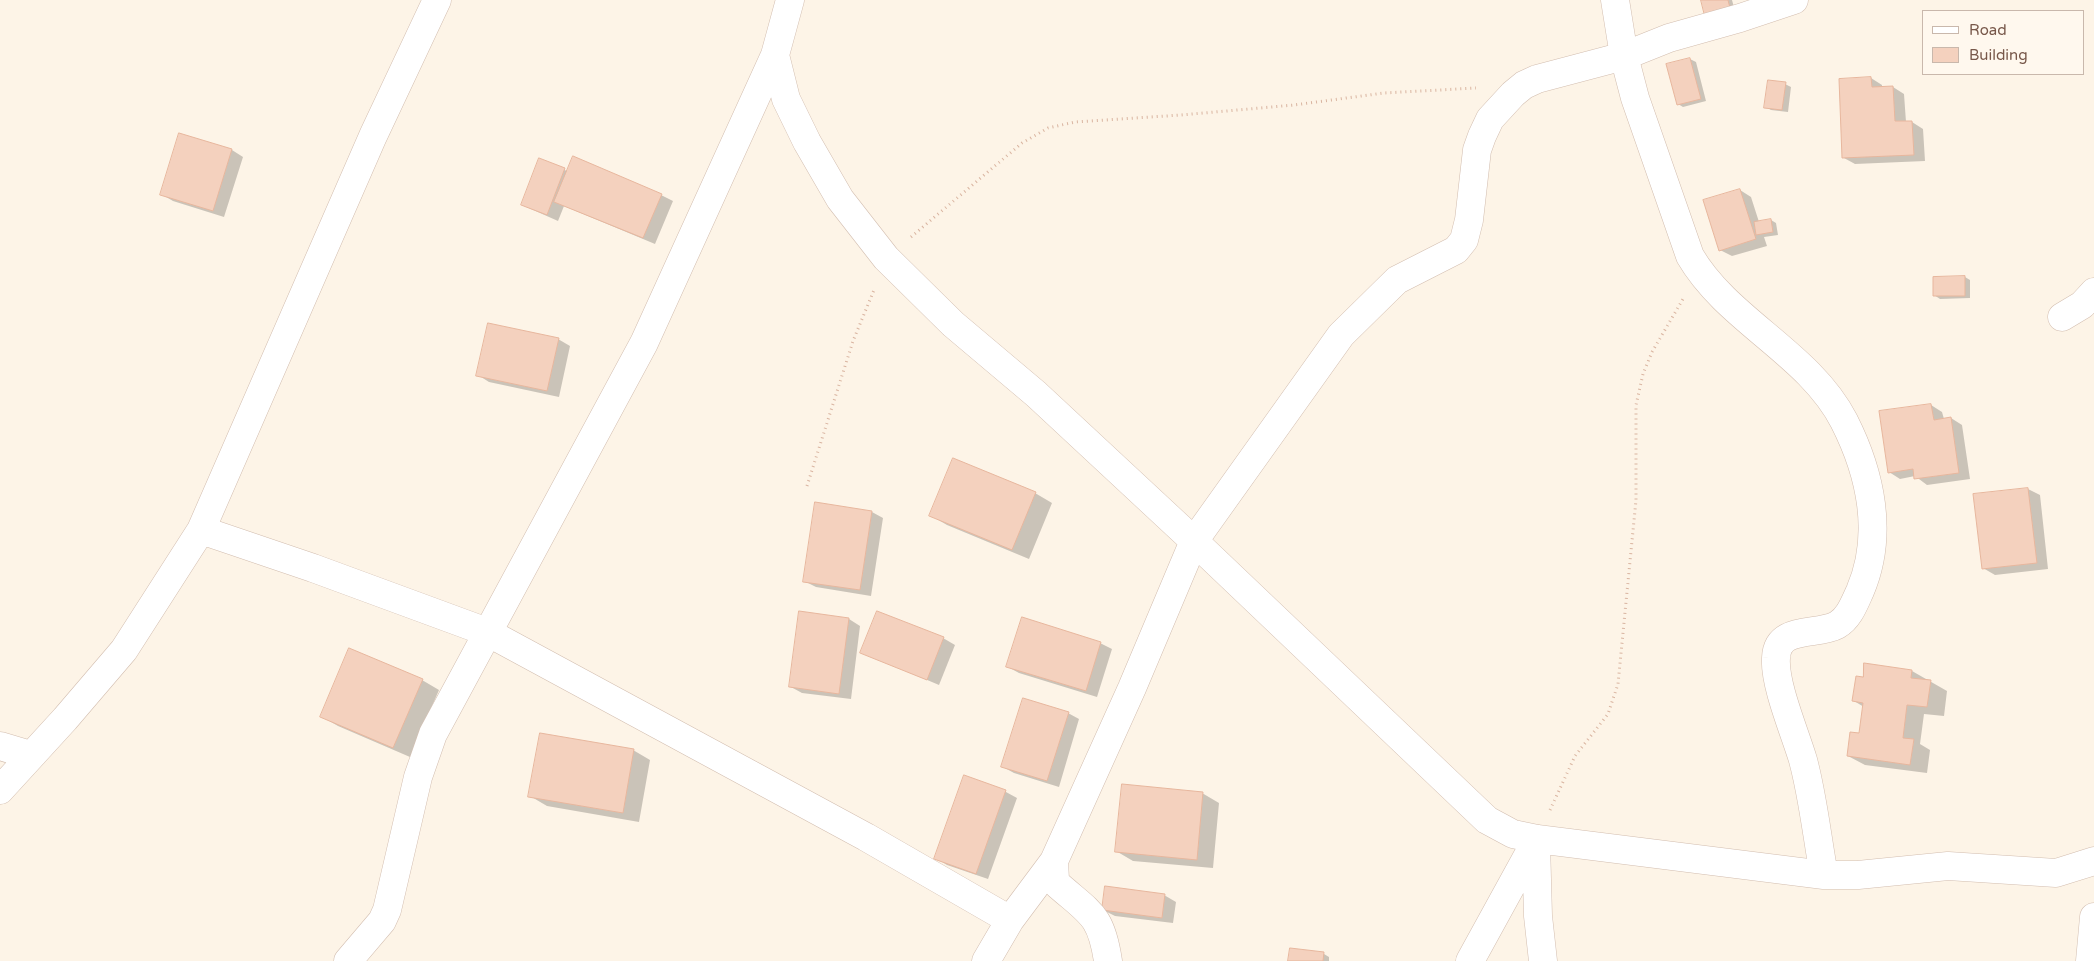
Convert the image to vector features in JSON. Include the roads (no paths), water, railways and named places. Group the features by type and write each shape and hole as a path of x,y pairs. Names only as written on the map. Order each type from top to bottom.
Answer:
{"street":[{"path":"0,790 30,755 65,719 124,650 201,530 374,136 437,0"},
{"path":"348,961 382,921 387,910 418,777 433,734 644,343 775,56 790,0"},
{"path":"1615,0 1624,56 1653,154 1690,256 1699,270 1719,293 1791,358 1827,396 1847,429 1863,464 1871,496 1874,526 1871,558 1866,578 1852,609 1836,625 1803,632 1784,639 1778,648 1776,658 1783,695 1803,762 1824,875"},
{"path":"986,961 1010,920 1054,861 1132,688 1194,541 1341,335 1397,280 1456,250 1464,240 1468,227 1477,150 1490,119 1524,84 1624,56 1669,38 1740,18 1794,0"},
{"path":"775,56 786,99 806,142 840,199 886,258 953,324 1036,394 1194,541 1487,820 1513,834 1536,839 1824,875 1858,875 1948,866 2056,873 2094,861"},
{"path":"2062,317 2082,305 2094,292"},
{"path":"201,530 313,568 487,632 849,828 1010,920"},
{"path":"0,746 30,755"},
{"path":"1470,961 1536,839"},
{"path":"1536,839 1538,916 1543,961"},
{"path":"1054,861 1055,880 1058,885 1092,914 1101,926 1108,961"},
{"path":"2090,961 2094,917"}]}
